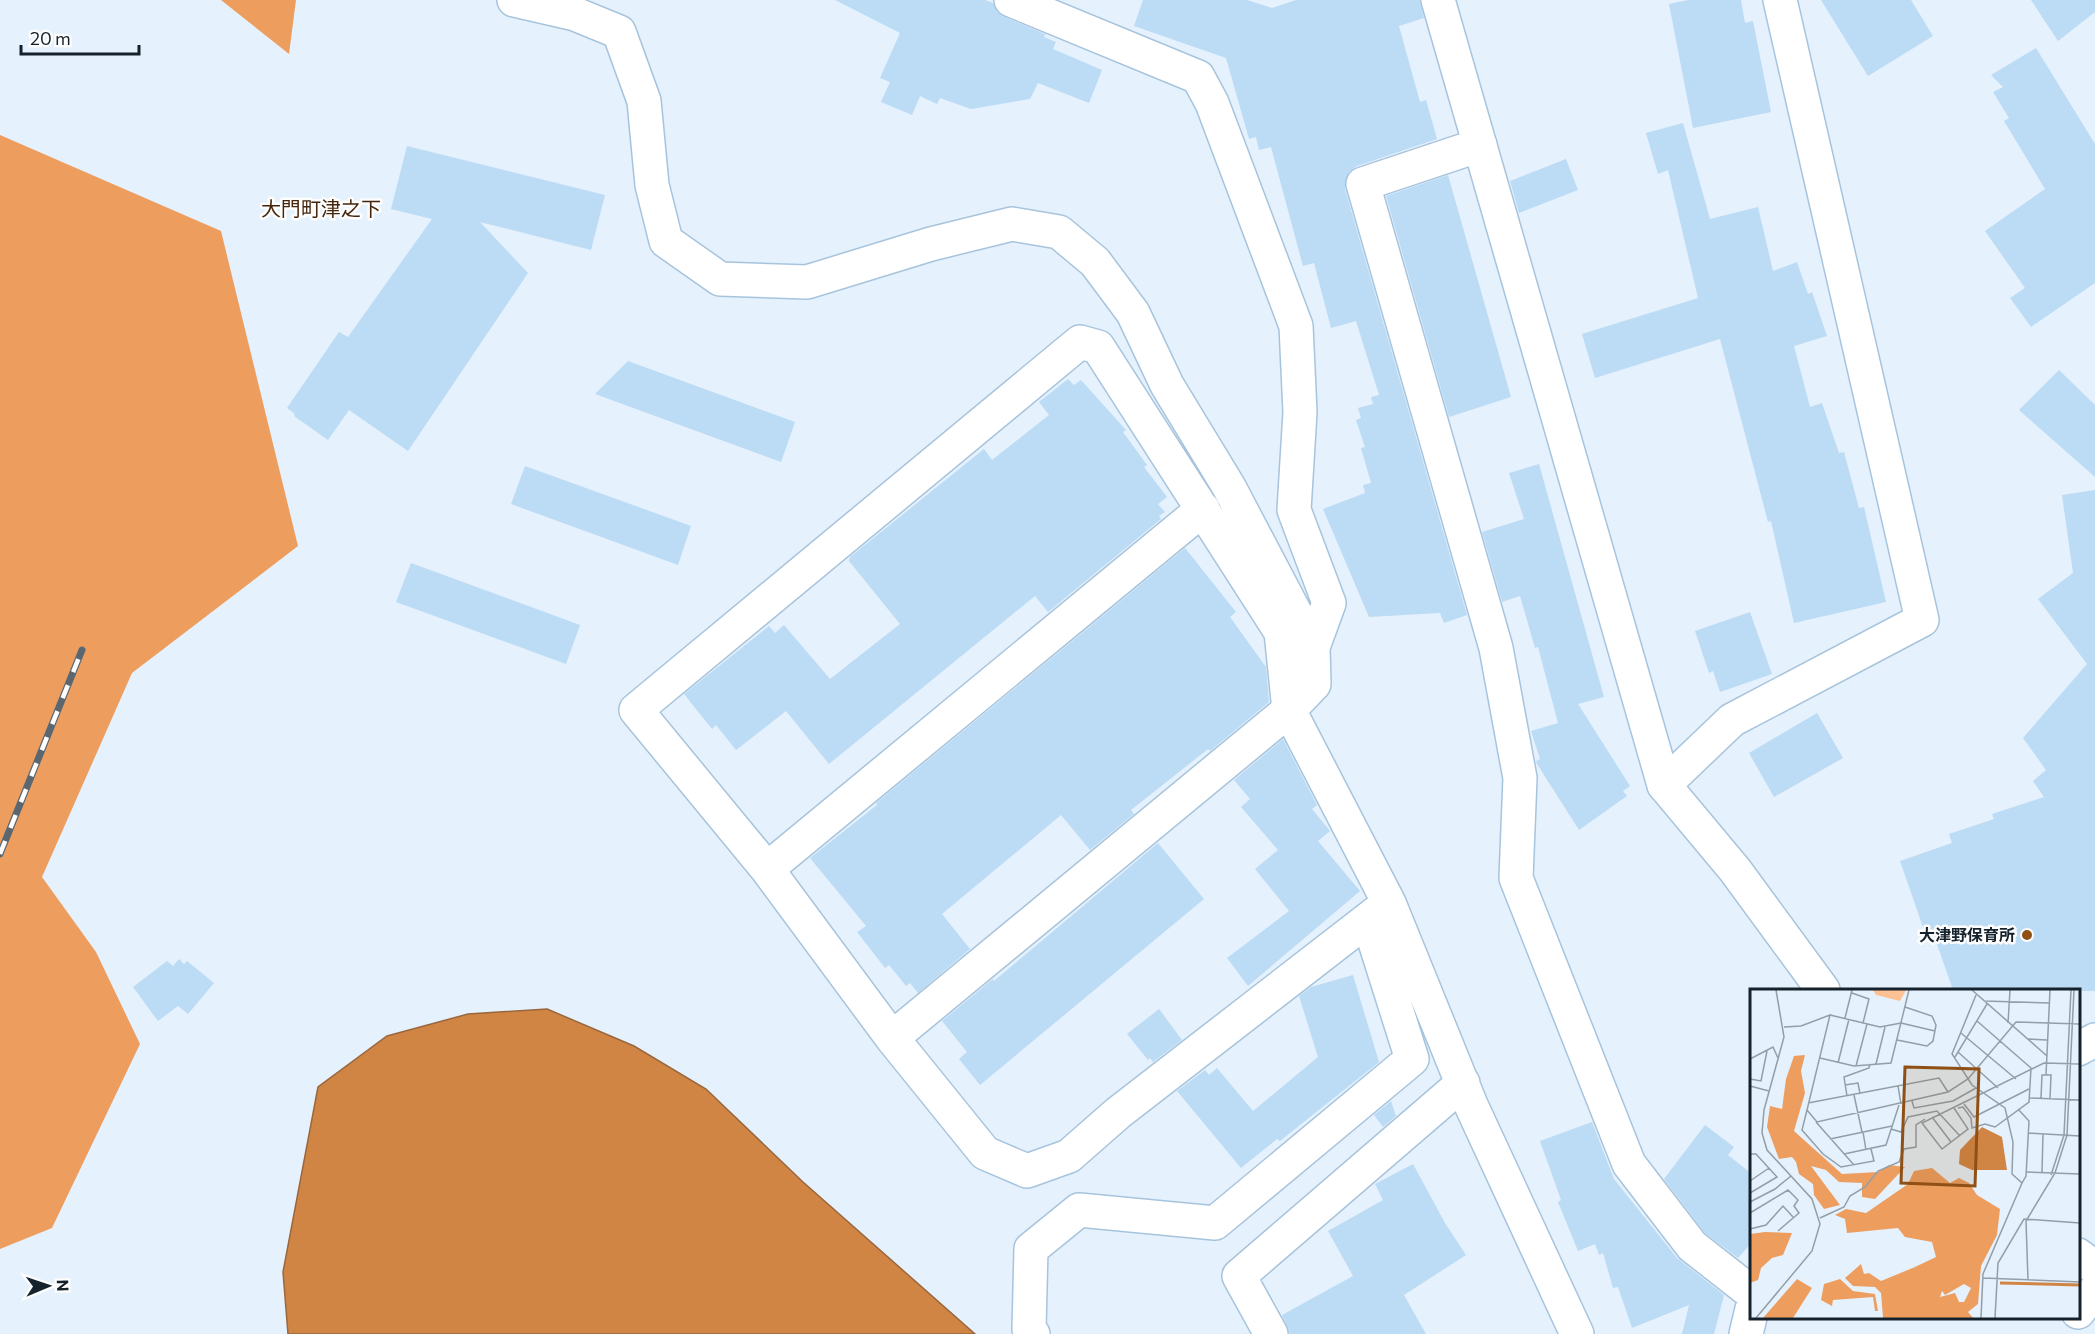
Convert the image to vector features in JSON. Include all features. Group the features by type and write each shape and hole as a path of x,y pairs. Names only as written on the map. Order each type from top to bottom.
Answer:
{"street":[{"path":"514,0 575,14 619,33 644,101 652,185 666,241 720,279 807,282 931,244 1012,224 1059,231 1095,262 1133,313 1167,385 1229,487 1313,646"},
{"path":"892,1038 1289,710 1314,684 1313,646 1329,603 1294,510 1299,412 1296,326 1212,104 1198,77 1011,0"},
{"path":"1438,0 1664,785 1735,870 1822,989"},
{"path":"1664,785 1732,720 1922,620 1780,0"},
{"path":"1480,145 1363,184 1496,648 1521,778 1516,878 1629,1164 1692,1246 1750,1291"},
{"path":"1379,911 1118,1113 1069,1156 1027,1171 985,1153 892,1038 767,869 636,710 1080,342 1098,347 1281,632 1289,710 1379,911 1463,1083 1577,1334"},
{"path":"767,869 1203,508"},
{"path":"1033,1334 1029,1329 1031,1249 1079,1210 1215,1223 1412,1059 1379,911"},
{"path":"2080,1048 2095,1040"},
{"path":"1271,1334 1239,1276 1463,1083"},
{"path":"2080,1256 2095,1268"},
{"path":"2080,1311 2095,1291"},
{"path":"1746,1334 1750,1317"},
{"path":"2060,1334 2072,1319"}],"shaded area":[{"path":"221,0 296,0 289,54"},
{"path":"0,135 221,231 298,546 132,673 42,877 96,952 140,1044 52,1228 0,1249"},
{"path":"547,1009 634,1046 706,1089 803,1182 975,1334 288,1334 283,1272 318,1087 387,1036 468,1014"}],"building":[{"path":"835,0 985,0 993,3 997,12 1004,17 1045,34 1044,37 1056,42 1053,49 1102,70 1089,103 1038,83 1030,99 971,109 940,98 937,104 920,96 912,115 881,102 890,82 880,78 900,33"},
{"path":"1143,0 1247,0 1272,8 1296,0 1420,0 1424,18 1399,26 1420,102 1426,100 1437,139 1357,166 1349,172 1345,189 1467,615 1444,623 1440,613 1369,617 1323,509 1365,493 1363,485 1371,483 1361,448 1365,447 1356,420 1361,418 1358,408 1373,404 1371,397 1379,395 1356,321 1331,328 1314,263 1303,266 1271,147 1259,150 1256,137 1249,139 1226,58 1134,26"},
{"path":"1688,0 1741,0 1745,23 1753,21 1771,112 1693,128 1669,4"},
{"path":"1821,0 1911,0 1933,36 1868,76"},
{"path":"2031,0 2095,0 2095,12 2058,41"},
{"path":"2036,48 2095,144 2095,283 2031,327 2010,298 2025,288 1985,231 2045,189 2004,121 2009,118 1993,92 2003,87 1991,75"},
{"path":"1683,123 1710,219 1758,207 1773,271 1797,262 1808,294 1812,292 1827,336 1794,346 1810,407 1822,403 1839,453 1844,452 1859,508 1864,507 1886,602 1794,623 1771,521 1768,522 1720,339 1595,378 1582,334 1698,298 1668,170 1658,174 1646,133"},
{"path":"407,146 605,195 591,250 480,222 528,273 408,451 349,410 328,440 294,416 295,414 287,408 339,332 348,337 432,219 391,209"},
{"path":"1566,159 1578,190 1519,213 1510,181"},
{"path":"1448,175 1511,397 1449,417 1386,196"},
{"path":"628,361 795,422 781,462 595,394"},
{"path":"2059,370 2095,405 2095,477 2019,410"},
{"path":"1068,379 1074,385 1081,380 1126,430 1123,432 1147,465 1144,467 1167,497 1158,504 1165,512 1159,516 1161,519 1048,612 1035,596 829,764 786,711 736,750 716,725 712,729 684,694 769,626 775,633 784,625 830,679 900,624 849,561 850,557 984,449 992,460 1049,415 1039,402"},
{"path":"1539,464 1604,697 1578,704 1630,786 1623,791 1627,796 1579,830 1536,761 1540,759 1531,731 1558,723 1538,647 1535,648 1520,596 1502,602 1482,532 1524,519 1509,473"},
{"path":"525,466 691,526 678,565 511,504"},
{"path":"2095,490 2095,991 1953,989 1932,930 1925,933 1900,861 1952,843 1949,834 1994,819 1992,814 2044,797 2033,781 2046,770 2023,738 2087,664 2038,599 2073,573 2062,495"},
{"path":"1185,548 1236,612 1230,617 1266,667 1269,702 1210,751 1208,749 1131,810 1134,814 1090,850 1061,815 942,914 970,949 918,993 910,983 906,986 889,965 885,968 857,932 866,926 810,858 877,805 876,803"},
{"path":"411,563 580,625 566,664 396,602"},
{"path":"1750,612 1772,674 1720,692 1713,671 1709,673 1695,631"},
{"path":"1817,713 1843,758 1774,797 1749,753"},
{"path":"1283,739 1317,805 1312,809 1330,831 1318,841 1360,891 1248,986 1227,958 1289,911 1255,869 1278,850 1241,807 1250,799 1234,780"},
{"path":"1158,843 1204,899 980,1085 959,1059 967,1052 942,1021 993,979 994,981"},
{"path":"179,959 184,964 187,961 214,983 188,1014 178,1006 158,1021 133,987 167,961 173,966"},
{"path":"1353,975 1379,1062 1280,1141 1277,1139 1241,1168 1177,1091 1205,1070 1209,1075 1217,1068 1253,1111 1318,1057 1299,996 1311,987"},
{"path":"1159,1009 1182,1040 1153,1062 1150,1058 1148,1060 1127,1034"},
{"path":"1391,1101 1396,1116 1383,1127 1374,1115"},
{"path":"1592,1122 1614,1179 1677,1258 1724,1295 1714,1334 1682,1334 1689,1305 1632,1328 1618,1287 1613,1288 1603,1253 1599,1255 1595,1244 1578,1251 1558,1202 1561,1200 1540,1141"},
{"path":"1705,1125 1734,1147 1728,1155 1750,1172 1750,1244 1738,1258 1705,1233 1664,1179"},
{"path":"1413,1164 1445,1223 1466,1255 1404,1295 1426,1334 1290,1334 1282,1315 1353,1276 1328,1231 1383,1200 1375,1184"}],"railway":[{"path":"0,854 82,650"}],"place":[{"name":"大津野保育所","path":"2027,935"}],"district":[{"name":"大門町津之下","path":"321,209"}]}
